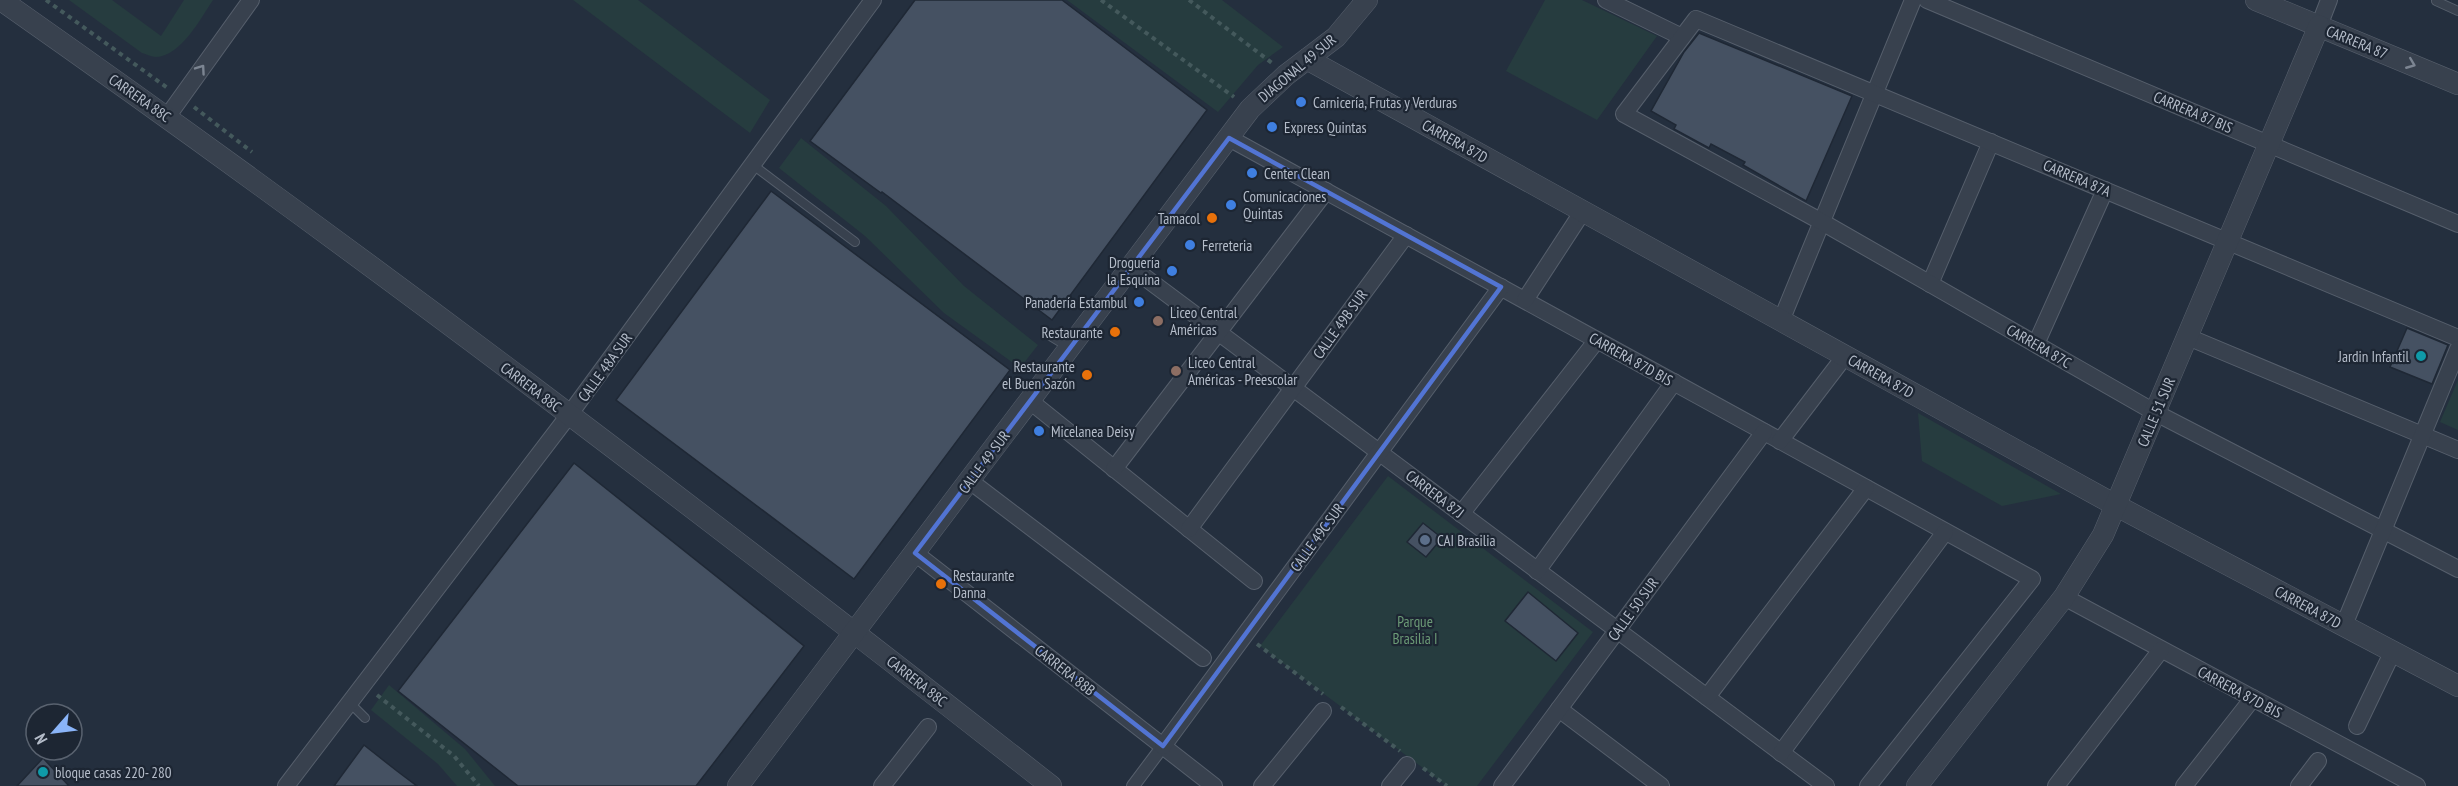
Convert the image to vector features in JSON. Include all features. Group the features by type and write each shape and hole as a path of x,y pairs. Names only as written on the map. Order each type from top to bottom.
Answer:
{"street":[{"name":"CARRERA 88C","path":"1,0 167,117 569,415 1051,786"},
{"path":"167,117 250,0"},
{"name":"CALLE 48A SUR","path":"286,786 569,415 873,0"},
{"name":"DIAGONAL 49 SUR","path":"1229,138 1250,109 1286,75 1336,37 1367,0"},
{"path":"1606,0 1682,37"},
{"path":"1781,321 1913,0"},
{"name":"CARRERA 87 BIS","path":"1927,0 2458,224"},
{"name":"CARRERA 87","path":"2256,0 2458,84"},
{"name":"CALLE 51 SUR","path":"1917,786 2064,597 2091,557 2117,506 2329,0"},
{"name":"CARRERA 87A","path":"1682,37 1696,19 2458,338"},
{"name":"CARRERA 87C","path":"1682,37 1624,114 1822,222 2156,413 2458,569"},
{"name":"CARRERA 87D","path":"1307,59 2117,506 2458,686"},
{"name":"CARRERA 87D BIS","path":"1229,138 2032,579 1868,786"},
{"name":"CALLE 49 SUR","path":"738,786 1229,138"},
{"path":"1930,284 1991,142"},
{"path":"2036,344 2105,190"},
{"path":"1114,469 1326,191"},
{"path":"1525,300 1583,212"},
{"name":"CALLE 49B SUR","path":"1189,529 1406,235"},
{"name":"CARRERA 87J","path":"1131,267 1826,786"},
{"name":"CALLE 49C SUR","path":"1133,786 1501,287"},
{"path":"2188,337 2458,450"},
{"path":"1461,514 1597,340"},
{"path":"2344,625 2458,349"},
{"path":"1780,441 1845,356"},
{"path":"1537,571 1674,382"},
{"path":"1030,401 1254,581"},
{"name":"CALLE 50 SUR","path":"1508,784 1559,709 1764,432"},
{"path":"970,481 1203,658"},
{"path":"1707,697 1866,488"},
{"path":"1781,753 1946,532"},
{"name":"CARRERA 88B","path":"915,553 1214,786"},
{"name":"CARRERA 87D BIS","path":"2064,597 2417,786"},
{"path":"2056,786 2161,650"},
{"path":"2357,726 2393,651"},
{"path":"2184,786 2253,698"},
{"path":"1262,786 1327,705"},
{"path":"1559,709 1661,786"},
{"path":"882,786 928,727"},
{"path":"1390,786 1410,762"},
{"path":"2299,786 2318,762"}],"lane":[{"path":"2436,1 2458,11"},
{"path":"753,165 855,242"},
{"path":"1047,334 1070,348"},
{"path":"350,703 365,718"}],"path":[{"path":"46,0 256,154"},
{"path":"1101,0 1250,109"},
{"path":"1189,0 1286,75"},
{"path":"1245,634 1327,705"},
{"path":"364,684 454,756 479,786"},
{"path":"1340,706 1410,762 1447,786"}],"highlighted area":[{"path":"1229,138 1501,287 1163,746 915,553"}],"green space":[{"path":"69,0 112,0 161,36 184,0 213,0 182,43 165,55 156,57 142,53"},
{"path":"573,0 638,0 770,100 750,133"},
{"path":"1067,0 1222,0 1283,47 1258,65 1218,112"},
{"path":"1545,0 1582,0 1657,36 1597,120 1506,71"},
{"path":"801,138 886,206 964,286 1038,345 1020,368 944,313 865,236 779,168"},
{"path":"2458,380 2458,430 2440,422"},
{"path":"1918,413 2061,494 2002,506 1922,461"},
{"name":"Parque Brasilia I","path":"1388,476 1593,632 1477,786 1447,786 1260,646"},
{"path":"389,685 465,749 495,786 457,786 438,764 371,710"}],"building":[{"path":"915,0 1062,0 1207,110 1052,320 882,192 810,141"},
{"path":"1699,33 1852,96 1806,201 1743,165 1745,162 1711,144 1709,148 1674,129 1676,125 1651,111 1684,52"},
{"path":"771,191 1010,370 854,579 616,400"},
{"name":"Jardin Infantil","path":"2407,328 2448,345 2432,384 2390,367"},
{"path":"574,463 804,646 696,786 518,786 398,691"},
{"name":"CAI Brasilia","path":"1423,523 1442,538 1426,557 1407,542"},
{"path":"1528,592 1578,633 1556,661 1505,621"},
{"path":"364,745 397,771 417,786 334,786"},
{"name":"bloque casas 220- 280","path":"39,762 47,762 69,786 17,786"}],"place":[{"name":"Carnicería, Frutas y Verduras","path":"1301,102"},
{"name":"Express Quintas","path":"1272,127"},
{"name":"Center Clean","path":"1252,173"},
{"name":"Comunicaciones Quintas","path":"1231,205"},
{"name":"Tamacol","path":"1212,218"},
{"name":"Ferreteria","path":"1190,245"},
{"name":"Droguería la Esquina","path":"1172,271"},
{"name":"Panadería Estambul","path":"1139,302"},
{"name":"Liceo Central Américas","path":"1158,321"},
{"name":"Restaurante","path":"1115,332"},
{"name":"Jardin Infantil","path":"2421,356"},
{"name":"Liceo Central Américas - Preescolar","path":"1176,371"},
{"name":"Restaurante el Buen Sazón","path":"1087,375"},
{"name":"Micelanea Deisy","path":"1039,431"},
{"name":"CAI Brasilia","path":"1425,540"},
{"name":"Restaurante Danna","path":"941,584"},
{"name":"bloque casas 220- 280","path":"43,772"}]}
